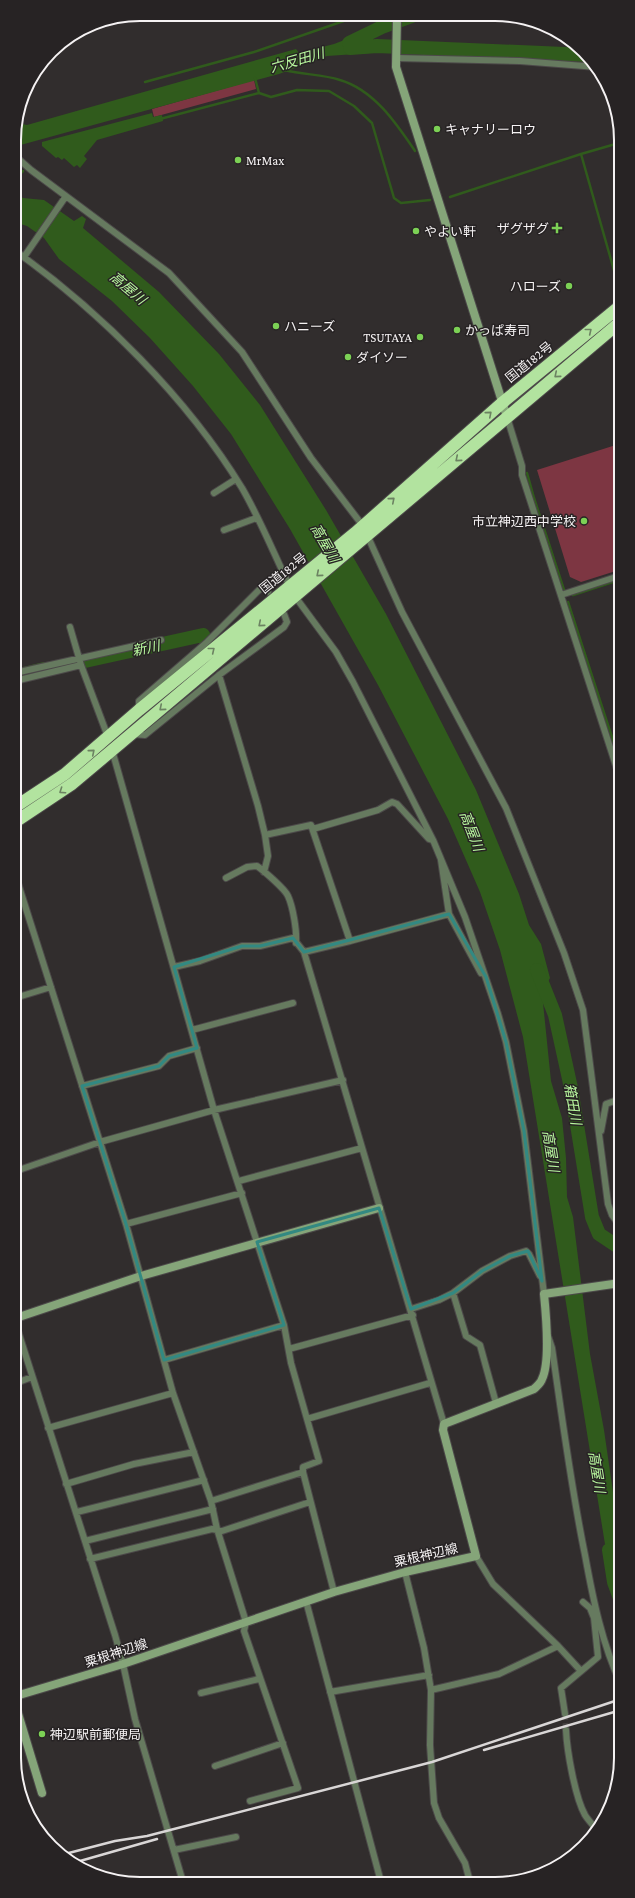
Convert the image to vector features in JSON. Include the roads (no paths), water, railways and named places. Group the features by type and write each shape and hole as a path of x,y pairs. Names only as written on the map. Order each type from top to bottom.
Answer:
{"highway":[{"name":"国道182号","path":"361,534 502,403 614,311"},
{"name":"国道182号","path":"21,818 72,784 296,588 507,417 614,327"},
{"name":"国道182号","path":"21,804 65,774 139,710 296,588"}],"street":[{"path":"397,21 396,67 507,417 522,466 522,475 614,759"},
{"path":"396,56 520,61 588,66"},
{"path":"21,161 65,198 169,274 242,352 361,534 506,808 564,952 583,1010 608,1204 614,1218"},
{"path":"25,254 65,198"},
{"path":"21,253 25,254 67,290 109,328 162,384 205,433 236,479 256,518 296,588 353,682 442,858 486,977 506,1042 524,1131 542,1281"},
{"path":"214,493 236,479"},
{"path":"224,530 256,518"},
{"path":"561,595 614,578"},
{"path":"139,710 139,701 206,643 260,589 265,589 268,592"},
{"path":"132,733 145,735 219,675 284,627 287,622 284,614"},
{"path":"70,627 81,665 112,750 214,1110 239,1181 284,1325 291,1363 319,1461 303,1467 303,1472 334,1592"},
{"path":"21,672 79,657 161,640"},
{"path":"21,680 81,665"},
{"path":"219,675 258,806 265,835 268,856 264,872"},
{"path":"313,829 378,810 392,802 397,804 429,840 433,840"},
{"path":"265,835 312,825 350,941"},
{"path":"442,858 440,862 449,914 483,976 486,977"},
{"path":"226,878 247,867 257,866 264,872 288,896 297,934 296,942"},
{"path":"21,893 126,1224 173,1393 211,1501 217,1529 246,1622 244,1631 259,1679 298,1788 250,1801"},
{"path":"304,952 449,914"},
{"path":"174,967 200,961 242,946 260,946 293,938 304,952 343,1080 379,1208 412,1312 430,1383 444,1424 534,1389 542,1380 545,1369 547,1332 546,1294 530,1254 526,1251 510,1256 482,1271 453,1293 412,1312 289,1349"},
{"path":"21,996 51,987"},
{"path":"192,1030 293,1003"},
{"path":"82,1086 159,1066 169,1056 197,1048"},
{"path":"21,1169 100,1142 214,1110 343,1080"},
{"path":"600,1134 604,1121 606,1104 614,1101"},
{"path":"239,1181 362,1148"},
{"path":"126,1224 242,1193"},
{"path":"21,1316 141,1276 379,1208"},
{"path":"546,1294 614,1284"},
{"path":"453,1293 466,1336 480,1345 496,1403"},
{"path":"164,1360 284,1325"},
{"path":"547,1332 552,1348 574,1502 595,1606 614,1667"},
{"path":"21,1342 66,1484 77,1512 123,1664 135,1718 182,1877"},
{"path":"21,1381 32,1378"},
{"path":"307,1419 430,1383"},
{"path":"48,1428 173,1393"},
{"name":"粟根神辺線","path":"21,1695 123,1664 334,1592 405,1572 476,1556 443,1430 444,1424"},
{"path":"66,1484 134,1464 194,1452"},
{"path":"211,1501 303,1472"},
{"path":"77,1512 204,1480"},
{"path":"90,1559 212,1529 222,1531 310,1502"},
{"path":"85,1541 213,1509"},
{"path":"476,1556 493,1584 558,1646 581,1671"},
{"path":"405,1572 431,1690 430,1745 434,1803 439,1818 465,1863 469,1877"},
{"path":"306,1601 380,1877"},
{"path":"565,1714 561,1688 598,1657 594,1618 590,1608 583,1602"},
{"path":"431,1690 499,1674 558,1646"},
{"path":"330,1692 429,1676"},
{"path":"201,1693 259,1679"},
{"path":"21,1724 42,1793"},
{"path":"566,1730 567,1748 579,1800 586,1816 593,1825"},
{"path":"215,1766 283,1743"},
{"path":"174,1850 236,1837"}],"water":[{"path":"365,32 371,53 327,56 279,74 21,145 22,124 27,125 296,49 299,53 334,44"},
{"path":"152,113 153,117 162,115 163,121 97,140 84,156 87,159 80,168 77,165 74,167 64,158 62,160 58,157 56,158 42,146 42,142"},
{"path":"21,197 44,200 74,221 82,216 86,219 83,228 159,292 219,354 260,405 326,510 386,614 476,790 519,894 529,925 541,944 550,978 542,993 551,1081 562,1118 566,1158 567,1197 573,1217 590,1354 604,1430 614,1499 614,1568 609,1569 523,1037 500,950 480,892 448,819 378,685 290,529 231,434 193,386 150,338 112,301 59,259 44,238 27,226 21,224"}],"waterway":[{"path":"145,82 254,52 344,21"},
{"path":"349,43 398,21"},
{"name":"六反田川","path":"350,48 377,46 577,55"},
{"path":"285,70 333,78 363,91 374,99 392,119 415,151"},
{"path":"255,78 259,93"},
{"path":"160,119 259,93 271,97 297,90 329,91 354,106 372,123 394,198 401,203 430,200"},
{"path":"581,154 614,144"},
{"path":"450,197 581,154 614,270"},
{"path":"527,473 564,590"},
{"path":"573,595 614,582"},
{"path":"568,602 614,744"},
{"name":"新川","path":"85,661 203,635 205,639"},
{"name":"新川","path":"21,675 44,669"},
{"name":"箱田川","path":"537,970 555,1015 571,1088 592,1217 599,1234 614,1244"},
{"name":"高屋川","path":"609,1550 614,1582"}],"tunnel":[{"path":"565,1714 566,1730"}],"railway":[{"path":"69,1853 115,1841 147,1836 432,1762 614,1701"},
{"path":"484,1750 614,1712"},
{"path":"80,1861 157,1839"}],"place":[{"name":"キャナリーロウ","path":"437,129"},
{"name":"MrMax","path":"238,160"},
{"name":"ザグザグ","path":"557,228"},
{"name":"やよい軒","path":"416,231"},
{"name":"ハローズ","path":"569,286"},
{"name":"ハニーズ","path":"276,326"},
{"name":"かっぱ寿司","path":"457,330"},
{"name":"TSUTAYA","path":"420,337"},
{"name":"ダイソー","path":"348,357"},
{"name":"市立神辺西中学校","path":"584,521"},
{"name":"神辺駅前郵便局","path":"42,1734"}]}
